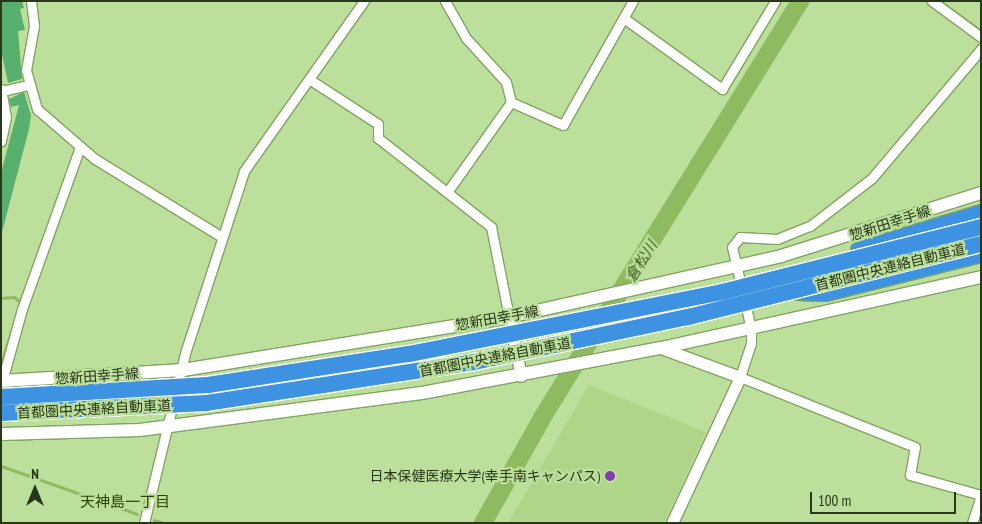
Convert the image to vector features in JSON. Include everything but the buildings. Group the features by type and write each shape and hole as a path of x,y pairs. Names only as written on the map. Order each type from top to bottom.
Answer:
{"highway":[{"path":"809,272 844,255 981,213"},
{"name":"首都圏中央連絡自動車道","path":"2,386 153,390 304,371 505,337 809,272 981,227"},
{"name":"首都圏中央連絡自動車道","path":"1,413 126,410 321,388 575,342 792,292 981,244"},
{"path":"792,292 826,293 981,254"}],"main road":[{"name":"惣新田幸手線","path":"2,386 183,370 509,317 738,268 872,230 981,193"},
{"path":"1,434 168,427 324,409 521,376 661,348 981,277"}],"street":[{"path":"31,1 34,26 28,85 38,110 80,147 222,237"},
{"path":"144,523 183,370 222,237 244,171 364,1"},
{"path":"445,1 466,38 506,82 510,102 448,191"},
{"path":"510,102 563,125 625,19 633,1"},
{"path":"625,19 722,89 775,1"},
{"path":"932,1 981,37"},
{"path":"672,523 740,377 751,344 751,329 734,240 777,239 810,226 872,178 981,49"},
{"path":"309,79 378,124 378,138 448,191 491,227 521,376"},
{"path":"1,141 4,117 2,90 28,85"},
{"path":"2,386 22,309 80,147"},
{"path":"661,348 740,377 916,447 910,475 981,495 972,523"}],"shaded area":[{"name":"日本保健医療大学(幸手南キャンパス)","path":"589,385 706,432 664,523 508,523"}],"waterway":[{"name":"倉松川","path":"483,523 545,413 800,1"},
{"path":"940,1 981,31"},
{"path":"1,298 14,297 19,301"},
{"path":"2,361 12,328"},
{"path":"1,466 137,514"},
{"path":"154,520 164,523"}],"place":[{"name":"日本保健医療大学(幸手南キャンパス)","path":"610,476"}],"district":[{"name":"天神島一丁目","path":"125,502"}]}
